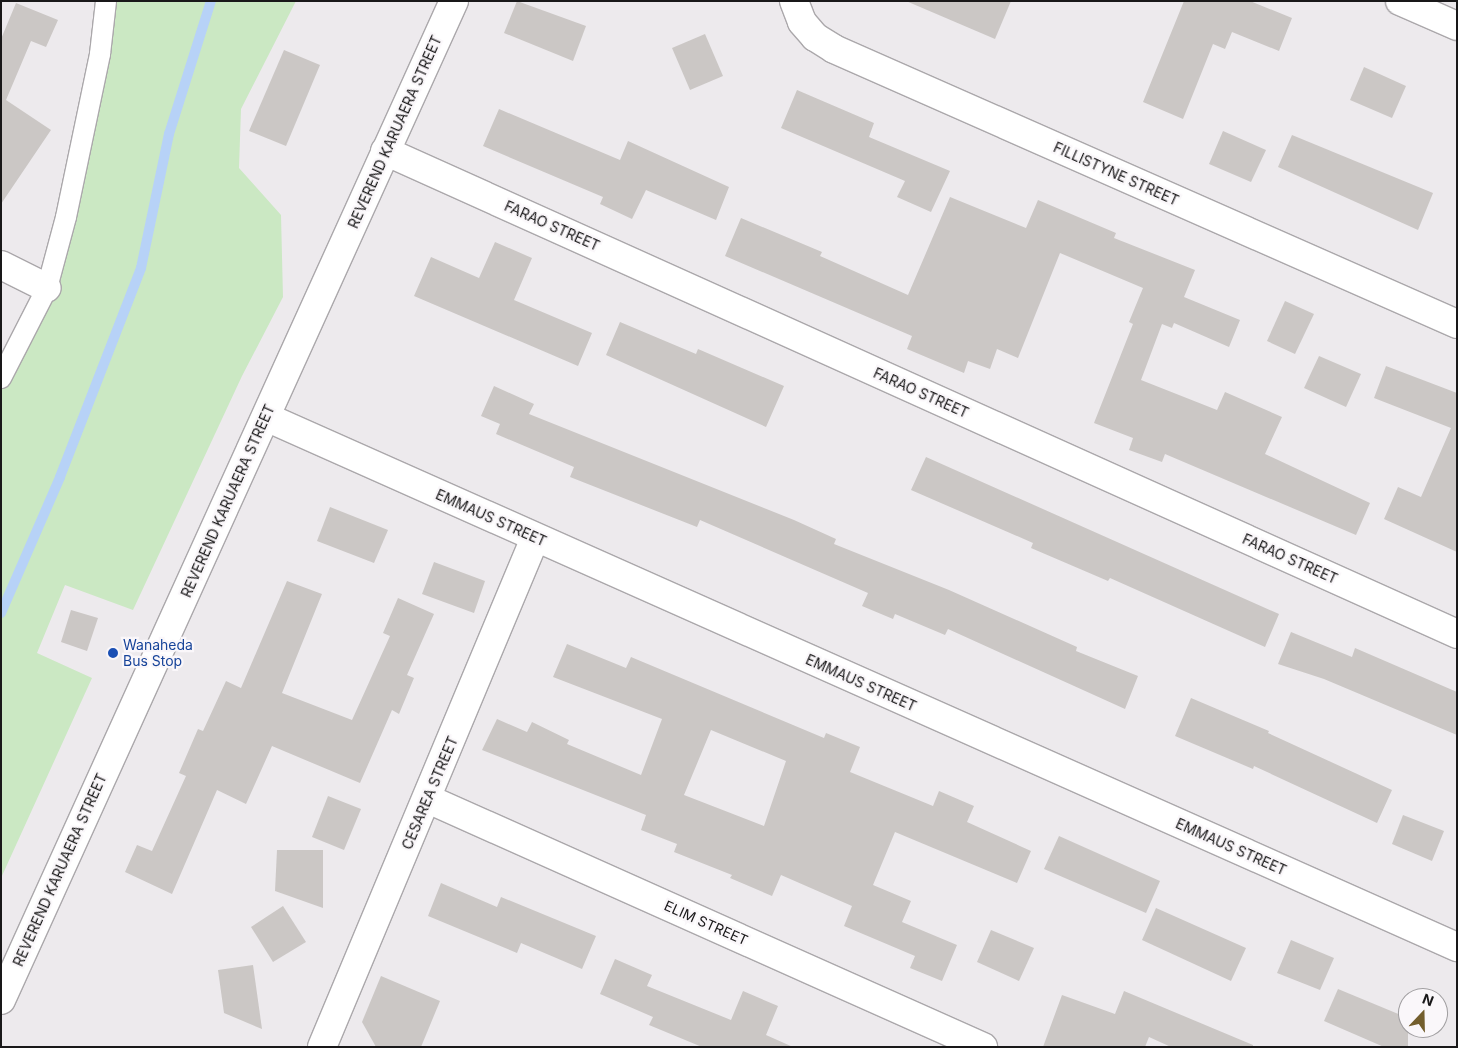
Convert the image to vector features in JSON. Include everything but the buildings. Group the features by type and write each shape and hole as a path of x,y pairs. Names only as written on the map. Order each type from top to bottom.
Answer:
{"street":[{"name":"REVEREND KARUAERA STREET","path":"1,1000 454,1"},
{"name":"FILLISTYNE STREET","path":"794,1 802,22 815,37 834,49 1456,322"},
{"path":"1400,1 1457,26"},
{"name":"FARAO STREET","path":"385,151 1457,634"},
{"path":"1,265 47,288"},
{"name":"EMMAUS STREET","path":"266,417 1457,947"},
{"name":"CESAREA STREET","path":"322,1047 428,799 535,538"},
{"name":"ELIM STREET","path":"428,799 983,1047"}],"lane":[{"path":"1,378 47,288 66,217 100,54 106,1"}],"green space":[{"path":"102,1 296,1 241,109 239,168 281,215 283,297 242,376 133,610 65,585 37,653 92,678 1,878 1,389 53,290"}],"waterway":[{"path":"1,613 60,477 141,268 169,134 211,1"}],"place":[{"name":"Wanaheda Bus Stop","path":"113,653"}]}
